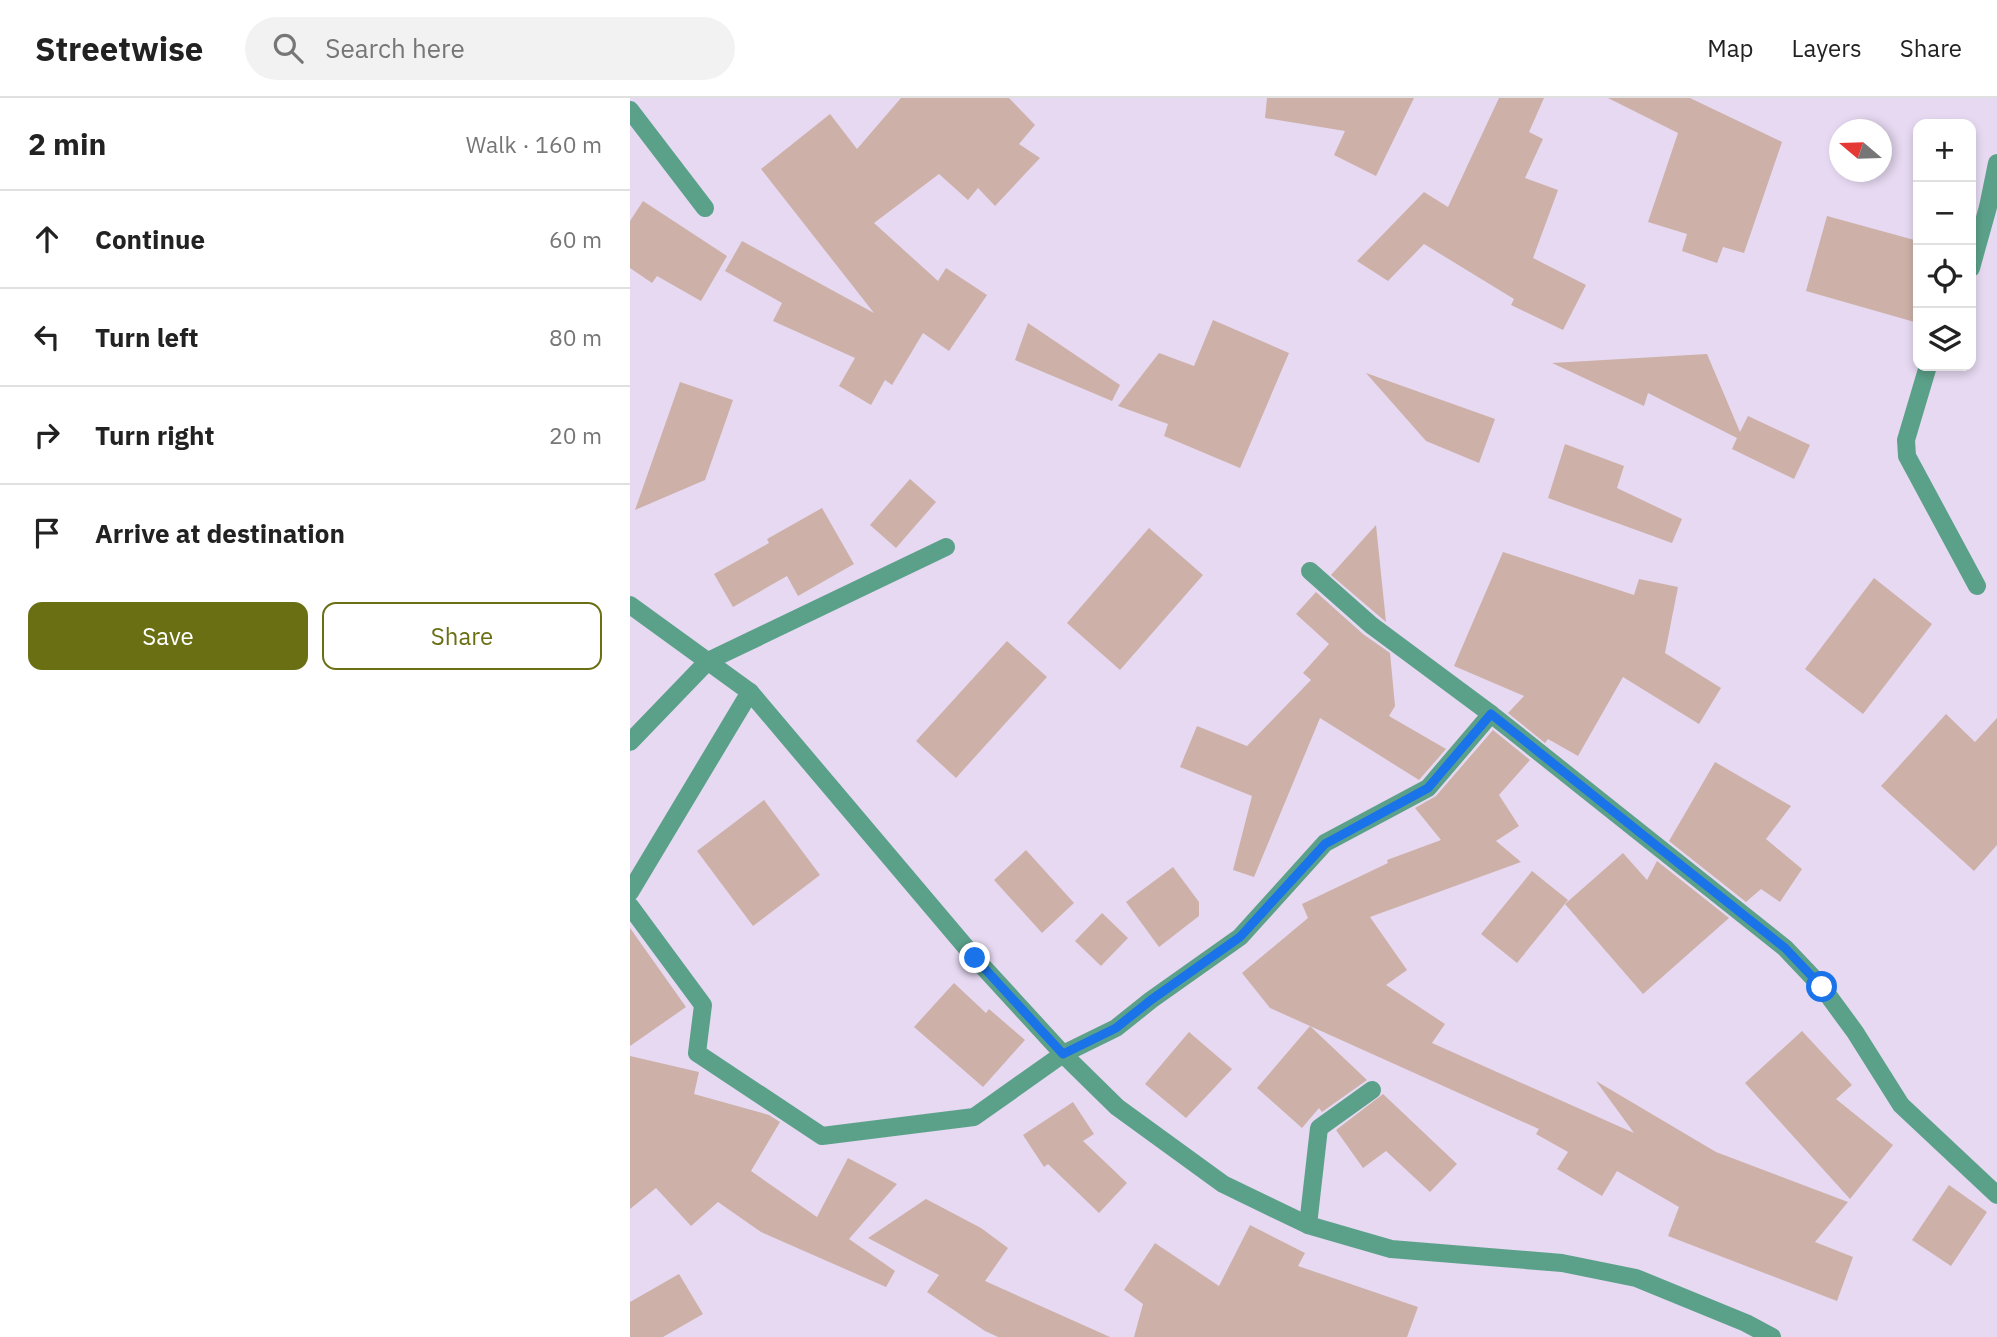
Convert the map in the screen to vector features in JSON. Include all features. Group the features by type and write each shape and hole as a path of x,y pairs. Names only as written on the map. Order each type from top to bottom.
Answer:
{"street":[{"path":"630,110 705,208"},
{"path":"1976,250 1997,163"},
{"path":"1927,371 1906,440 1907,456 1977,586"},
{"path":"630,742 708,662 946,547"},
{"path":"1310,572 1371,625 1491,714 1785,948 1822,987 1855,1032 1901,1105 1997,1195"},
{"path":"630,605 750,692 975,958 1063,1054 1117,1107 1223,1184 1308,1225 1391,1250 1562,1263 1636,1278 1746,1323 1772,1337"},
{"path":"630,892 750,692"},
{"path":"630,906 703,1005 697,1053 822,1136 974,1117 1063,1054 1116,1028 1240,937 1325,844 1428,788 1491,714"},
{"path":"1308,1225 1320,1128 1372,1090"}],"building":[{"path":"901,98 1009,98 1035,125 1019,144 1040,158 995,206 978,188 968,200 939,174 874,223 938,281 946,268 987,295 949,351 923,333 892,385 885,380 871,405 839,386 855,358 773,321 782,303 725,271 742,241 874,313 761,169 830,114 857,149"},
{"path":"1267,98 1414,98 1376,176 1334,155 1345,131 1265,118"},
{"path":"1499,98 1544,98 1529,132 1543,139 1525,178 1558,190 1533,258 1586,285 1563,330 1511,305 1514,299 1424,244 1388,281 1357,261 1424,192 1448,207"},
{"path":"1608,98 1690,98 1782,142 1744,253 1723,247 1717,263 1682,251 1687,234 1648,222 1678,133"},
{"path":"643,201 727,256 701,301 657,276 652,283 630,268 630,221"},
{"path":"1827,216 1913,240 1913,322 1806,291"},
{"path":"1213,320 1289,353 1240,468 1164,436 1168,424 1118,406 1159,353 1194,366"},
{"path":"1028,323 1120,385 1112,401 1015,360"},
{"path":"1707,354 1740,432 1748,416 1810,445 1794,479 1732,449 1737,438 1648,393 1644,406 1552,363"},
{"path":"1366,373 1495,419 1479,463 1426,441"},
{"path":"680,382 733,400 705,480 635,510"},
{"path":"1565,444 1624,466 1617,488 1682,519 1672,543 1548,498"},
{"path":"910,479 936,502 896,548 870,525"},
{"path":"822,508 854,564 798,596 787,576 733,607 714,574 769,543 767,539"},
{"path":"1376,525 1386,622 1331,575"},
{"path":"1149,528 1203,575 1120,670 1067,623"},
{"path":"1503,552 1634,595 1639,579 1678,587 1665,653 1721,688 1699,724 1623,677 1578,756 1548,739 1545,743 1508,713 1524,696 1454,666"},
{"path":"1874,578 1932,624 1863,714 1805,669"},
{"path":"1316,592 1363,634 1390,653 1395,706 1389,716 1446,749 1419,780 1320,718 1254,877 1233,870 1252,796 1180,767 1197,726 1247,746 1311,680 1303,673 1329,644 1296,614"},
{"path":"1007,641 1047,677 956,778 916,741"},
{"path":"1946,714 1975,742 1997,718 1997,845 1974,871 1881,786"},
{"path":"1493,730 1530,760 1499,795 1519,826 1496,841 1521,862 1370,917 1407,970 1386,985 1445,1024 1432,1043 1634,1133 1596,1081 1716,1152 1848,1202 1815,1242 1853,1257 1837,1301 1668,1236 1679,1207 1617,1171 1602,1196 1557,1169 1568,1152 1536,1134 1539,1129 1270,1008 1242,973 1308,918 1302,904 1388,863 1387,860 1441,840 1415,808 1436,796"},
{"path":"1715,762 1791,806 1766,839 1802,869 1780,902 1761,889 1746,902 1669,841"},
{"path":"764,800 820,875 753,926 697,851"},
{"path":"1026,850 1074,903 1042,933 994,880"},
{"path":"1623,853 1647,880 1657,861 1729,918 1643,994 1565,904"},
{"path":"1173,867 1199,902 1199,916 1159,947 1126,902"},
{"path":"1532,871 1568,900 1517,963 1481,934"},
{"path":"1102,913 1128,938 1101,966 1075,941"},
{"path":"630,928 686,1007 630,1046"},
{"path":"954,983 986,1013 989,1009 1025,1040 983,1087 914,1027"},
{"path":"1310,1026 1367,1080 1322,1112 1319,1108 1302,1128 1257,1088"},
{"path":"1802,1031 1852,1085 1836,1099 1893,1145 1850,1199 1745,1083"},
{"path":"1189,1032 1232,1069 1186,1118 1145,1084"},
{"path":"630,1056 699,1072 694,1094 769,1115 780,1122 751,1171 817,1217 848,1158 897,1184 849,1239 895,1271 886,1287 761,1232 718,1202 691,1226 656,1188 630,1209"},
{"path":"1383,1094 1457,1164 1430,1192 1386,1151 1363,1168 1336,1130"},
{"path":"1073,1102 1094,1134 1083,1141 1127,1183 1099,1213 1048,1164 1044,1167 1023,1135"},
{"path":"1949,1185 1987,1212 1951,1266 1912,1240"},
{"path":"926,1199 981,1228 1008,1248 985,1281 1110,1337 998,1337 927,1292 939,1275 868,1238"},
{"path":"1250,1225 1305,1253 1298,1266 1418,1307 1407,1337 1134,1337 1143,1304 1124,1290 1155,1243 1219,1286"},
{"path":"679,1274 703,1314 663,1337 630,1337 630,1302"}],"route":[{"path":"975,958 1063,1054 1116,1028 1240,937 1325,844 1428,788 1491,714 1785,948 1822,987"}]}
